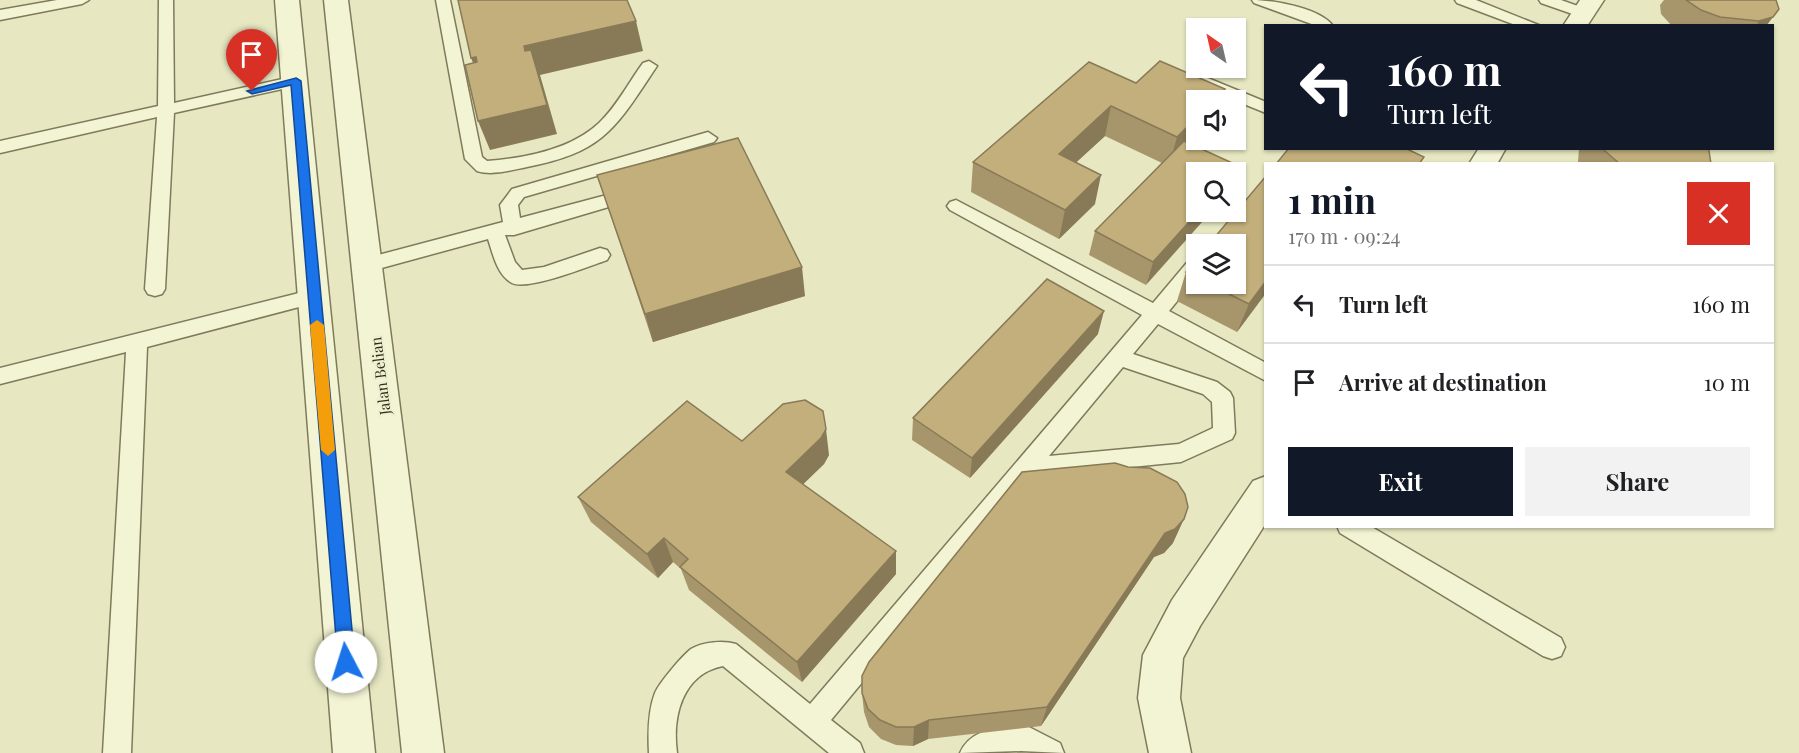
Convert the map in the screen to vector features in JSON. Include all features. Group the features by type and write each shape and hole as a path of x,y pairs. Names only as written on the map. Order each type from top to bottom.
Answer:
{"street":[{"path":"287,0 354,753"},
{"name":"Jalan Belian","path":"336,0 423,753"},
{"path":"1170,753 1159,698 1163,655 1186,613 1264,495"}],"lane":[{"path":"0,15 82,0"},
{"path":"155,289 166,110 166,0"},
{"path":"442,0 474,159 483,166 507,166 575,147 605,127 650,66"},
{"path":"1259,0 1324,24"},
{"path":"1546,0 1583,13"},
{"path":"1469,1 1529,24"},
{"path":"1195,78 1264,107"},
{"path":"0,147 296,81"},
{"path":"514,228 508,208 510,199 518,193 708,138"},
{"path":"367,265 514,228 649,190"},
{"path":"956,206 1264,372"},
{"path":"495,233 506,265 518,278 546,274 600,255"},
{"path":"813,722 1186,277"},
{"path":"0,376 315,296"},
{"path":"117,753 137,341"},
{"path":"1024,468 1181,453 1224,433 1222,398 1210,388 1118,357"},
{"path":"1351,528 1552,647"},
{"path":"663,753 661,734 667,696 700,658 727,653 850,753"},
{"path":"974,753 987,743 1023,737 1050,753"}],"building":[{"path":"458,0 627,0 636,21 524,46 525,51 531,50 547,105 478,121 465,65 477,62 476,57 471,58"},
{"path":"1686,0 1776,0 1779,9 1773,17 1759,21 1720,17 1701,10"},
{"path":"1160,61 1186,72 1186,78 1199,78 1225,89 1186,90 1186,128 1177,137 1111,106 1059,154 1101,175 1065,210 973,162 1089,62 1136,83"},
{"path":"738,138 802,267 645,314 597,175"},
{"path":"1184,141 1186,150 1204,150 1230,162 1186,162 1186,222 1189,222 1153,262 1095,231"},
{"path":"1287,150 1409,150 1424,157 1420,162 1278,162"},
{"path":"1708,150 1711,162 1618,162 1605,151"},
{"path":"1264,178 1264,284 1249,304 1229,294 1246,294 1246,234 1217,234 1227,222 1246,222 1246,200"},
{"path":"1047,279 1104,311 972,458 913,418"},
{"path":"805,400 823,411 826,429 821,438 786,472 896,551 797,662 680,567 688,559 664,538 647,554 578,497 687,401 742,441 783,404"},
{"path":"1115,463 1128,467 1150,468 1177,482 1185,494 1188,507 1184,519 1175,529 1165,533 1047,707 929,720 914,727 896,727 880,720 868,709 862,693 862,676 869,662 1022,472"}],"slow traffic":[{"path":"317,325 328,450"}],"route":[{"path":"252,91 296,81 346,662"}]}
